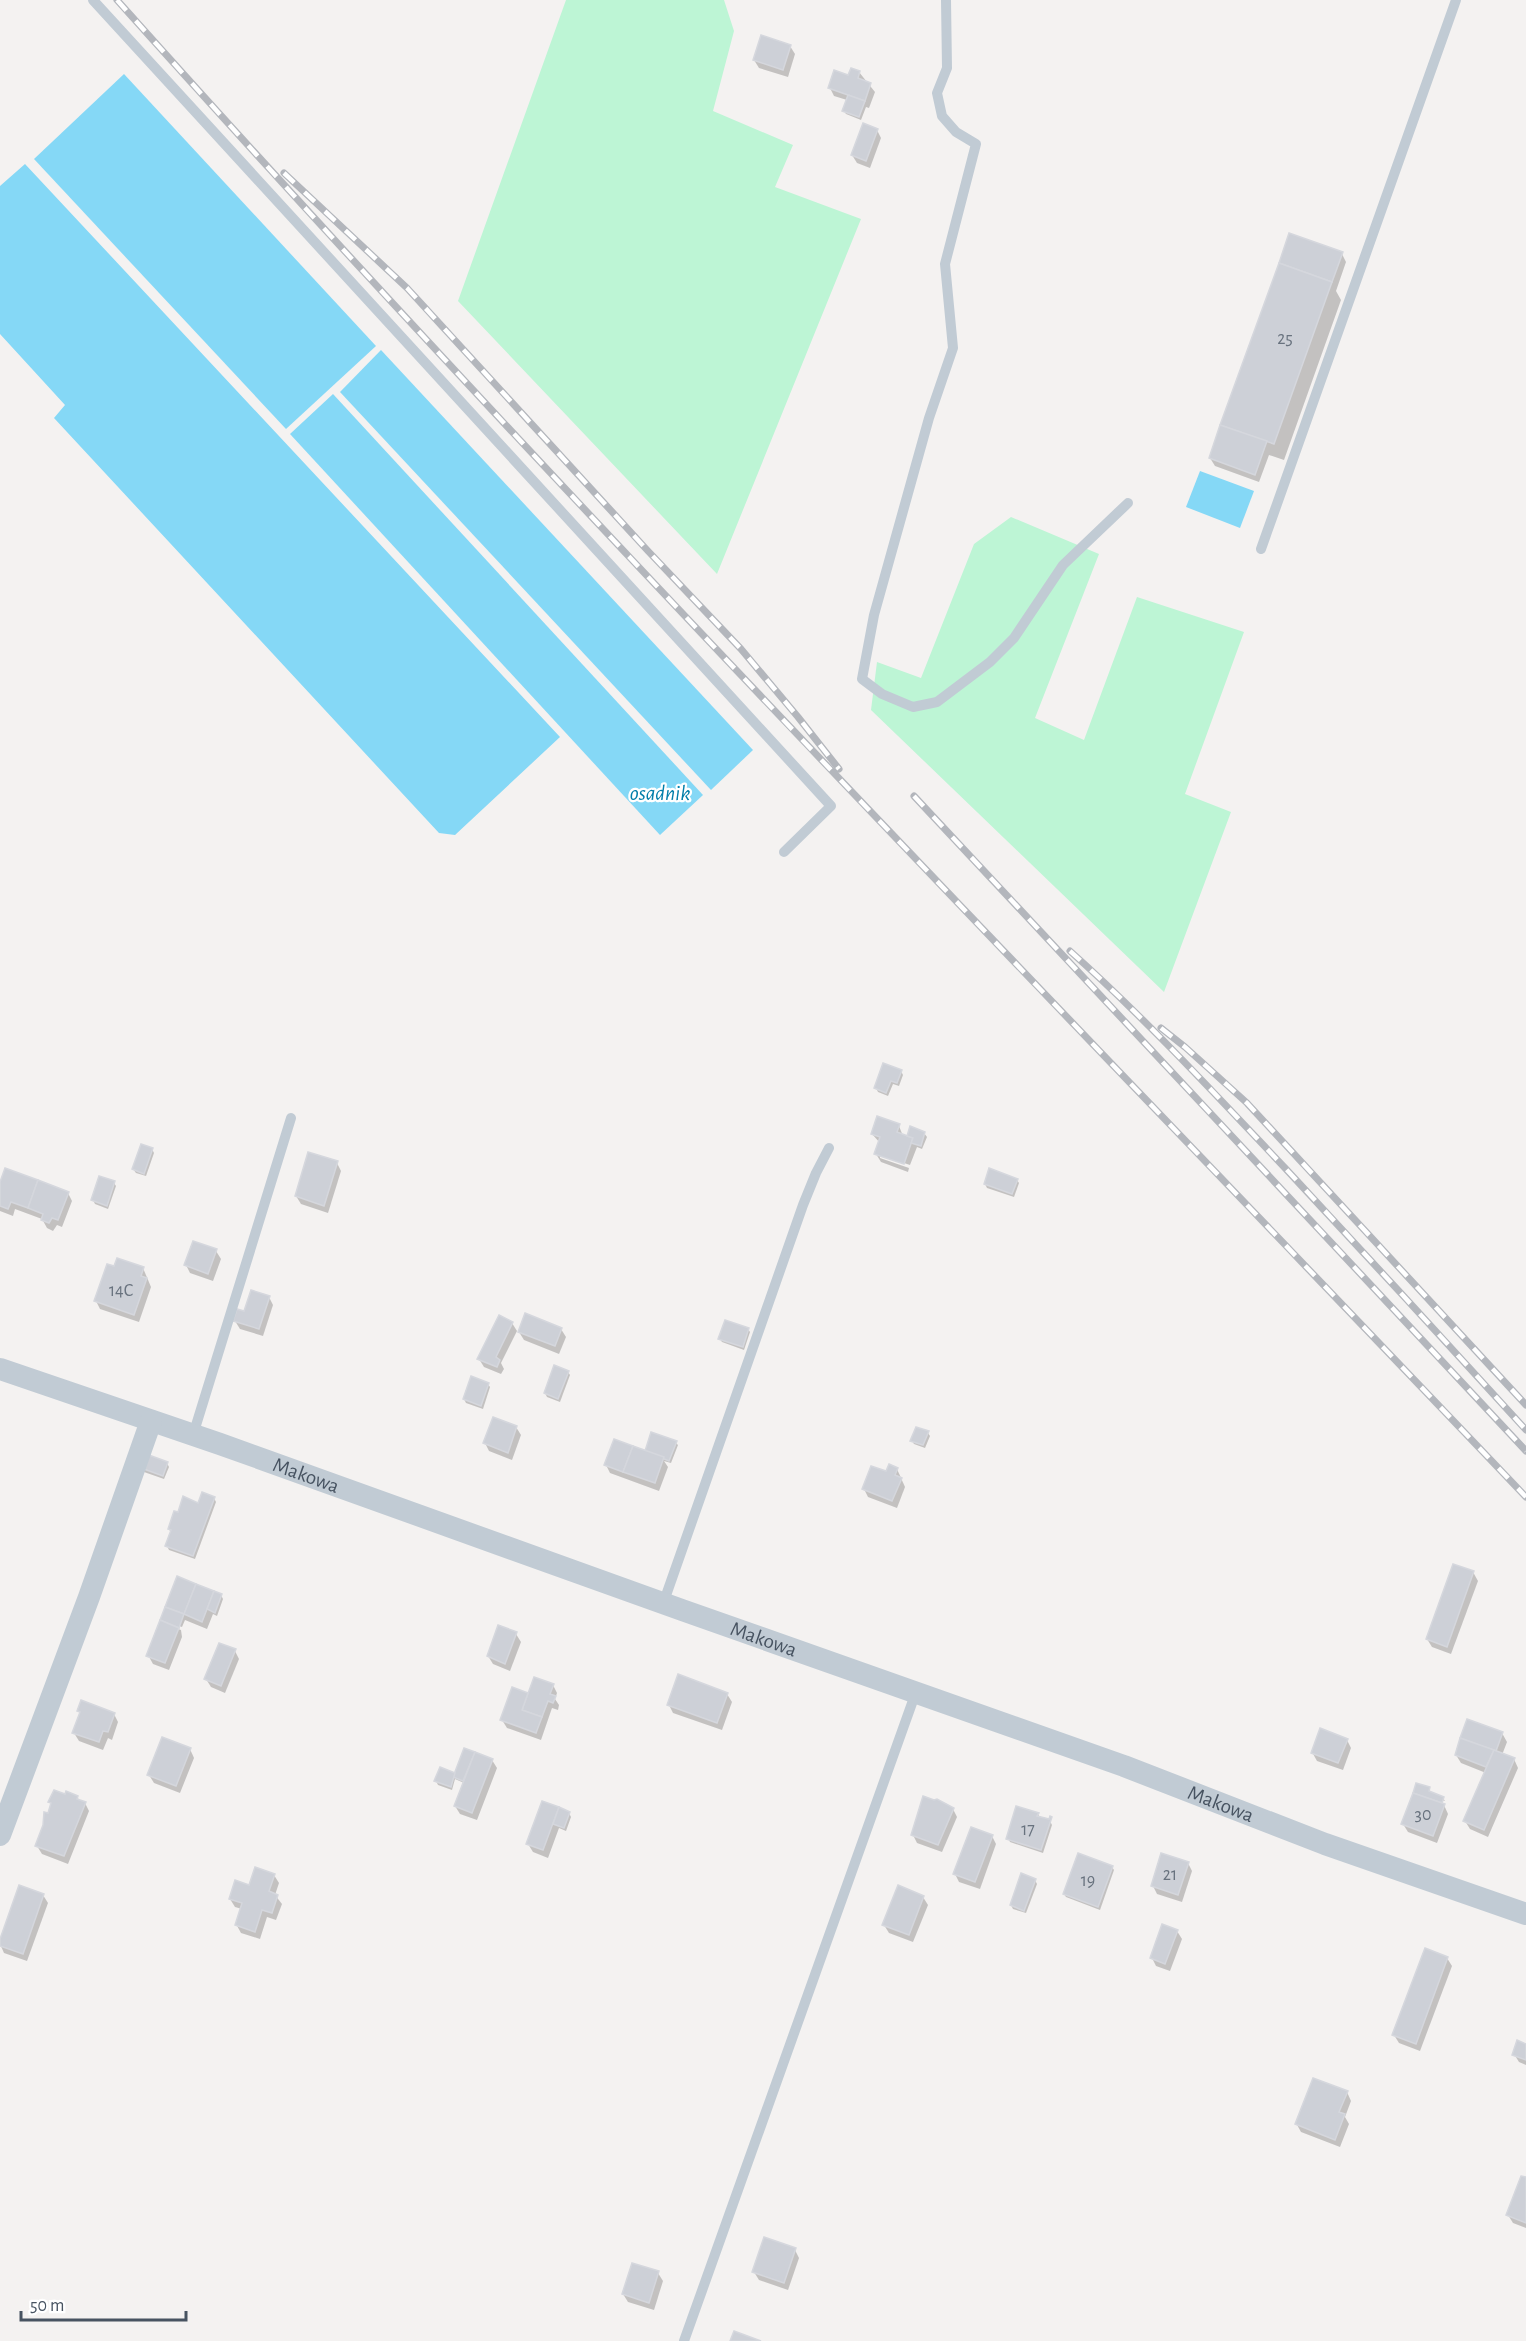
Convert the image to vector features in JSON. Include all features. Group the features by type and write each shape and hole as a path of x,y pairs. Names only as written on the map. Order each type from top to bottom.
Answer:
{"street":[{"name":"Makowa","path":"0,1369 193,1435 1124,1766 1325,1844 1526,1914"},
{"path":"0,1835 151,1421"}],"lane":[{"path":"93,0 831,806 784,852"},
{"path":"946,0 947,68 937,93 942,116 956,132 976,144 945,264 953,348 929,417 877,604 862,679 882,694 913,707 937,702 990,662 1014,638 1063,565 1128,503"},
{"path":"1261,549 1456,0"},
{"path":"193,1435 291,1118"},
{"path":"663,1604 802,1205 829,1148"},
{"path":"684,2341 916,1692"}],"green space":[{"path":"566,0 724,0 734,31 713,111 793,145 775,187 861,219 717,574 458,301"},
{"path":"1011,517 1099,554 1035,718 1084,740 1137,597 1244,632 1185,794 1231,812 1164,992 871,710 877,662 921,678 974,544"}],"water":[{"path":"124,74 376,346 286,429 34,159"},
{"path":"25,164 560,737 455,835 439,833 54,418 65,405 0,334 0,186"},
{"name":"osadnik","path":"381,350 753,750 711,790 340,392"},
{"name":"osadnik","path":"333,394 703,795 660,835 290,434"},
{"path":"1200,471 1254,491 1240,528 1186,507"}],"building":[{"path":"761,35 791,45 783,70 753,60"},
{"path":"851,68 860,71 858,78 871,83 865,101 828,88 834,70 848,75"},
{"path":"848,95 865,101 859,117 842,111"},
{"path":"863,123 878,129 866,161 851,155"},
{"path":"1289,233 1343,252 1332,282 1279,263"},
{"path":"1279,263 1332,282 1274,444 1220,425"},
{"path":"1220,425 1267,441 1255,475 1209,458"},
{"path":"883,1063 902,1070 897,1083 891,1081 886,1093 874,1088"},
{"path":"877,1116 900,1124 897,1132 913,1138 904,1164 874,1154 880,1137 871,1134"},
{"path":"910,1126 925,1132 921,1146 911,1143 913,1138 907,1136"},
{"path":"141,1144 153,1148 144,1174 132,1169"},
{"path":"308,1152 338,1161 324,1206 295,1196"},
{"path":"5,1168 38,1180 28,1208 11,1202 8,1209 0,1206 0,1182"},
{"path":"989,1168 1018,1179 1012,1194 984,1184"},
{"path":"99,1176 115,1181 107,1206 91,1200"},
{"path":"38,1180 69,1192 58,1220 52,1218 49,1223 41,1220 43,1214 28,1208"},
{"path":"193,1241 217,1249 208,1274 184,1265"},
{"path":"117,1258 144,1267 141,1276 147,1278 134,1315 94,1301 107,1264 114,1266"},
{"path":"251,1290 270,1296 259,1329 233,1321 237,1309 244,1311"},
{"path":"525,1313 562,1328 555,1346 518,1332"},
{"path":"499,1315 513,1322 496,1357 500,1360 497,1367 477,1359"},
{"path":"725,1320 749,1328 743,1347 718,1339"},
{"path":"554,1365 569,1371 558,1399 544,1393"},
{"path":"471,1376 489,1383 481,1406 463,1399"},
{"path":"493,1417 517,1426 508,1453 483,1443"},
{"path":"916,1427 929,1431 923,1445 910,1441"},
{"path":"651,1432 677,1441 669,1461 645,1451"},
{"path":"614,1439 633,1446 623,1472 604,1465"},
{"path":"633,1446 664,1457 655,1483 623,1472"},
{"path":"146,1454 168,1462 163,1476 141,1468"},
{"path":"889,1464 898,1468 895,1475 902,1478 892,1501 862,1489 871,1466 886,1471"},
{"path":"202,1492 215,1497 193,1556 165,1546 171,1530 168,1529 174,1511 178,1512 183,1496 198,1503"},
{"path":"1453,1564 1474,1571 1447,1647 1426,1639"},
{"path":"177,1576 196,1584 184,1614 165,1607"},
{"path":"196,1584 214,1591 202,1622 184,1614"},
{"path":"214,1591 222,1594 215,1613 207,1609"},
{"path":"165,1607 184,1614 179,1628 160,1620"},
{"path":"160,1620 179,1628 165,1663 146,1656"},
{"path":"498,1625 517,1632 505,1664 487,1656"},
{"path":"219,1643 236,1649 221,1686 204,1679"},
{"path":"678,1674 728,1693 717,1723 667,1705"},
{"path":"534,1677 554,1684 550,1694 556,1696 553,1703 548,1701 542,1717 522,1710"},
{"path":"512,1687 528,1693 522,1710 542,1717 536,1733 500,1720"},
{"path":"81,1700 115,1713 108,1732 103,1731 99,1742 72,1733 80,1712 77,1711"},
{"path":"1467,1719 1503,1732 1496,1751 1460,1738"},
{"path":"1320,1728 1348,1739 1338,1763 1311,1753"},
{"path":"162,1737 191,1748 176,1786 147,1775"},
{"path":"1460,1738 1494,1750 1486,1767 1455,1755"},
{"path":"464,1748 475,1752 463,1781 453,1777"},
{"path":"1494,1750 1515,1758 1484,1830 1463,1821"},
{"path":"475,1752 493,1759 472,1813 454,1806"},
{"path":"440,1767 455,1773 451,1787 434,1781"},
{"path":"1416,1783 1430,1787 1429,1791 1444,1797 1442,1803 1413,1793"},
{"path":"54,1790 65,1794 66,1791 86,1802 64,1856 35,1846 43,1825 44,1812 48,1813 51,1803 48,1802"},
{"path":"1413,1793 1445,1804 1433,1836 1401,1824"},
{"path":"923,1796 937,1799 954,1808 938,1845 911,1835"},
{"path":"542,1801 559,1807 543,1850 526,1844"},
{"path":"1016,1806 1039,1813 1037,1816 1049,1819 1050,1816 1052,1817 1041,1850 1006,1839"},
{"path":"559,1807 570,1812 564,1828 553,1824"},
{"path":"971,1827 993,1835 975,1882 953,1874"},
{"path":"1078,1853 1113,1866 1098,1907 1063,1894"},
{"path":"1161,1853 1189,1862 1178,1895 1151,1886"},
{"path":"255,1867 275,1874 269,1891 278,1895 272,1913 262,1910 255,1932 235,1925 242,1903 229,1899 235,1880 249,1885"},
{"path":"1021,1873 1036,1879 1024,1911 1010,1905"},
{"path":"19,1885 44,1894 23,1954 0,1946 0,1939"},
{"path":"898,1885 924,1896 909,1935 882,1925"},
{"path":"1162,1924 1178,1930 1165,1964 1150,1958"},
{"path":"1425,1948 1448,1957 1416,2044 1392,2035"},
{"path":"1517,2040 1526,2044 1526,2060 1512,2055"},
{"path":"1313,2078 1348,2091 1339,2112 1345,2114 1335,2140 1295,2124"},
{"path":"1521,2176 1526,2177 1526,2223 1506,2215"},
{"path":"764,2237 796,2248 784,2283 752,2272"},
{"path":"632,2263 659,2271 649,2303 622,2294"},
{"path":"734,2331 761,2341 730,2341"}],"railway":[{"path":"117,0 289,191 639,567 1526,1497"},
{"path":"284,173 407,288 741,649 839,769"},
{"path":"914,796 1526,1451"},
{"path":"1070,951 1126,1003 1206,1085 1346,1233 1526,1430"},
{"path":"1161,1028 1247,1103 1526,1405"}]}
